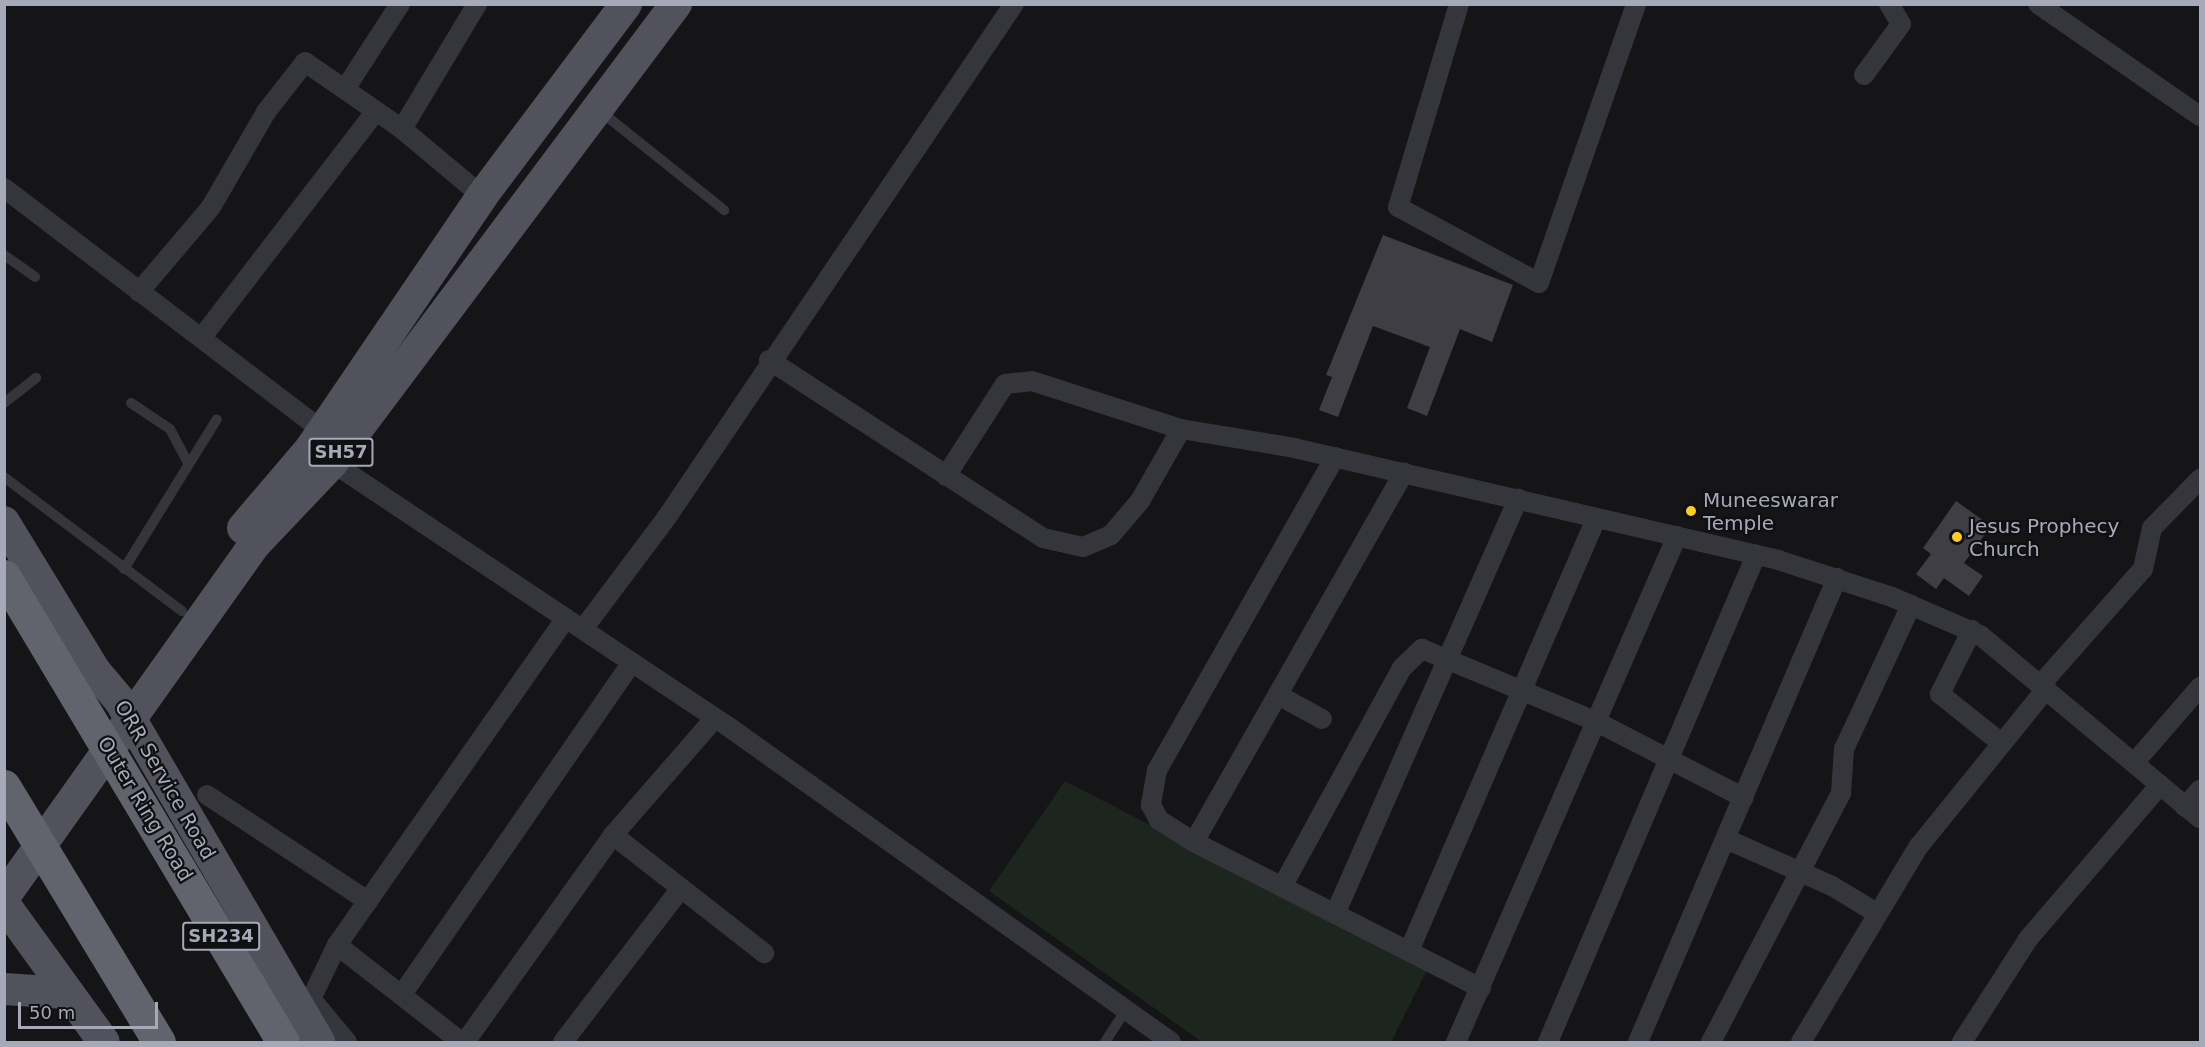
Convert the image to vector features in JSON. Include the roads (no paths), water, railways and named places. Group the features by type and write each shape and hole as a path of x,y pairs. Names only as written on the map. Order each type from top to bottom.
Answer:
{"highway":[{"name":"Outer Ring Road","path":"4,576 283,1042"},
{"path":"4,786 91,926 159,1042"}],"main road":[{"name":"SH57","path":"4,863 256,543 322,447 482,196 626,4"},
{"name":"SH57","path":"4,897 125,711 182,611 322,447 598,108 676,4"},
{"name":"ORR Service Road","path":"4,522 95,671 125,711 319,1042"},
{"path":"4,904 95,1036"},
{"path":"4,989 66,993"}],"street":[{"path":"345,89 400,4"},
{"path":"402,129 477,4"},
{"path":"583,629 667,517 770,360 1014,4"},
{"path":"1459,4 1398,207 1539,283 1636,4"},
{"path":"1864,75 1901,24 1889,4"},
{"path":"2038,4 2200,116"},
{"path":"139,292 211,207 266,112 305,62 402,129 482,196"},
{"path":"202,338 376,111"},
{"path":"4,188 202,338 322,447 566,618 715,718 1171,1042"},
{"path":"770,360 1044,538 1083,547 1111,535 1140,501 1181,429"},
{"path":"946,476 1005,384 1032,381 1181,429 1335,457 1756,555 1837,578 1911,604 1972,630 2044,686 2193,812 2200,790"},
{"path":"1335,457 1153,779 1149,796 1154,813 1194,842 1481,988"},
{"path":"1194,842 1404,473"},
{"path":"1801,1042 1875,912 2000,742 2143,568 2152,528 2200,478"},
{"path":"1335,914 1518,499"},
{"path":"1409,951 1596,518"},
{"path":"1456,1042 1677,536"},
{"path":"1548,1042 1756,555"},
{"path":"1638,1042 1837,578"},
{"path":"1711,1042 1841,793 1844,749 1911,604"},
{"path":"347,1042 311,999 337,945 566,618"},
{"path":"1972,630 1940,694 2000,742"},
{"path":"1282,887 1408,660 1422,649 1449,657 1597,722 1744,798"},
{"path":"404,993 632,662"},
{"path":"2134,763 2200,687"},
{"path":"1278,695 1322,719"},
{"path":"337,945 404,993 463,1042 613,835 715,718"},
{"path":"1962,1042 2048,913 2160,785"},
{"path":"207,795 369,901"},
{"path":"613,835 764,953"},
{"path":"1726,839 1800,870 1875,912"},
{"path":"563,1042 681,888"}],"lane":[{"path":"598,108 724,210"},
{"path":"4,255 36,277"},
{"path":"4,403 36,378"},
{"path":"131,403 170,429 188,463"},
{"path":"124,568 217,419"},
{"path":"4,477 182,611"},
{"path":"1105,1042 1125,1011"}],"place":[{"name":"Muneeswarar Temple","path":"1691,511"},
{"name":"Jesus Prophecy Church","path":"1957,537"}]}
